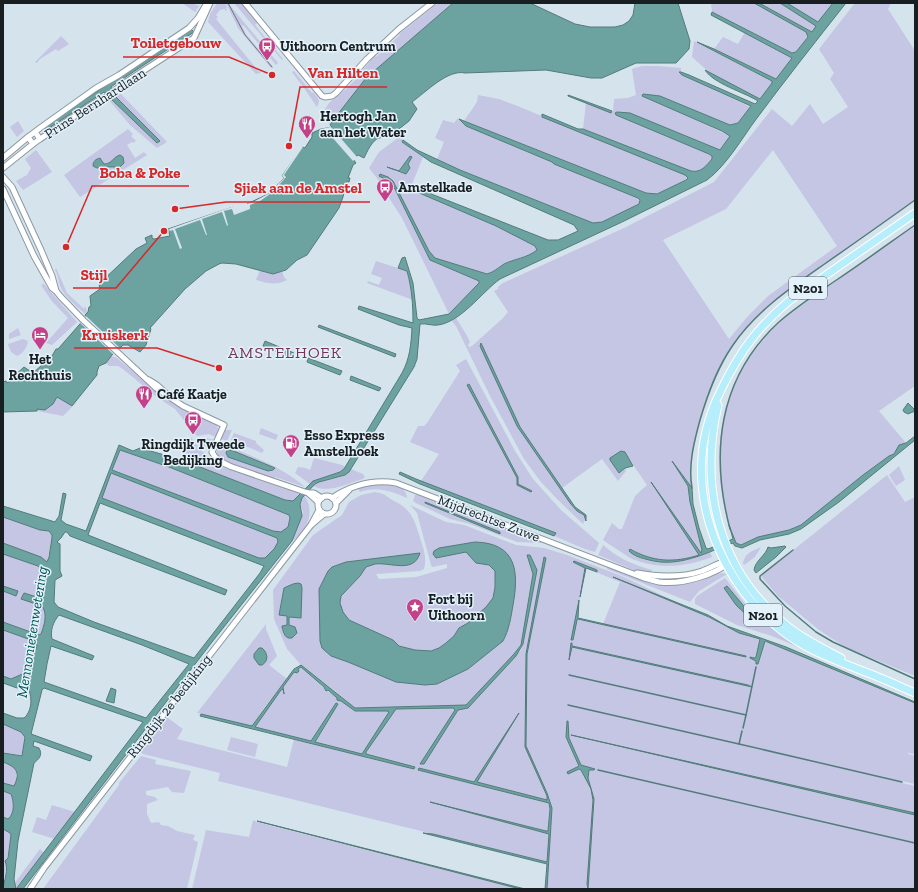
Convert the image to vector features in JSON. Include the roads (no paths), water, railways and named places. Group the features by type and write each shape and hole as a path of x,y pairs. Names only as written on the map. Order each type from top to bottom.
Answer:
{"main road":[{"name":"N201","path":"915,213 777,311 749,341 734,364 715,402 707,428 703,447 702,463 706,507 718,547 725,564 741,590 754,606 781,631 798,643 845,665 915,693"},
{"name":"N201","path":"723,386 712,436 711,469 715,511 733,560 757,596 786,625 808,641 867,673"}],"street":[{"path":"200,19 207,3"},
{"path":"3,158 28,137 96,88 120,75 185,31 200,19 210,3"},
{"path":"245,3 319,92 325,97 332,96 336,93 367,59 399,29 432,3"},
{"name":"Prins Bernhardlaan","path":"3,168 40,139 194,38 200,19"},
{"path":"35,132 40,139"},
{"path":"28,137 33,144"},
{"path":"3,177 12,187 52,276 56,291"},
{"path":"3,189 34,256 52,288 67,305 156,388 173,400 224,425 212,452 217,459 232,466 302,490 320,500"},
{"name":"Mijdrechtse Zuwe","path":"332,498 341,492 361,484 386,481 396,483 644,578 660,582 678,582 706,574 733,560"},
{"name":"Mijdrechtse Zuwe","path":"336,503 350,489"},
{"path":"327,496 332,498 336,503 336,510 331,514 322,512 320,500 327,496"},
{"name":"Ringdijk 2e bedijking","path":"30,889 44,868 322,512"}],"waterway":[{"path":"692,488 692,454 703,410 722,363 742,332 764,310 788,290 915,200"},
{"path":"730,529 724,501 721,472 721,445 724,418 731,392 743,367 759,344 786,316 915,225"},
{"path":"793,550 760,576 760,579 785,606 816,632 833,642 915,679"},
{"path":"746,715 756,667"},
{"path":"569,675 746,715 743,728"},
{"path":"568,705 739,744 742,731"},
{"path":"739,744 902,782"},
{"path":"598,770 915,843"}],"tram line":[{"path":"228,3 245,35 272,67"}],"place":[{"name":"Uithoorn Centrum","path":"267,61"},
{"name":"Toiletgebouw","path":"272,75"},
{"name":"Hertogh Jan aan het Water","path":"307,139"},
{"name":"Van Hilten","path":"289,146"},
{"name":"Amstelkade","path":"385,202"},
{"name":"Sjiek aan de Amstel","path":"175,209"},
{"name":"Stijl","path":"164,231"},
{"name":"Boba & Poke","path":"66,247"},
{"name":"Het Rechthuis","path":"40,350"},
{"name":"Kruiskerk","path":"219,368"},
{"name":"Café Kaatje","path":"144,409"},
{"name":"Ringdijk Tweede Bedijking","path":"193,435"},
{"name":"Esso Express Amstelhoek","path":"291,458"},
{"name":"Fort bij Uithoorn","path":"415,622"}],"district":[{"name":"AMSTELHOEK","path":"285,352"}],"water label":[{"name":"Mennonietenwetering","path":"32,632"}]}
